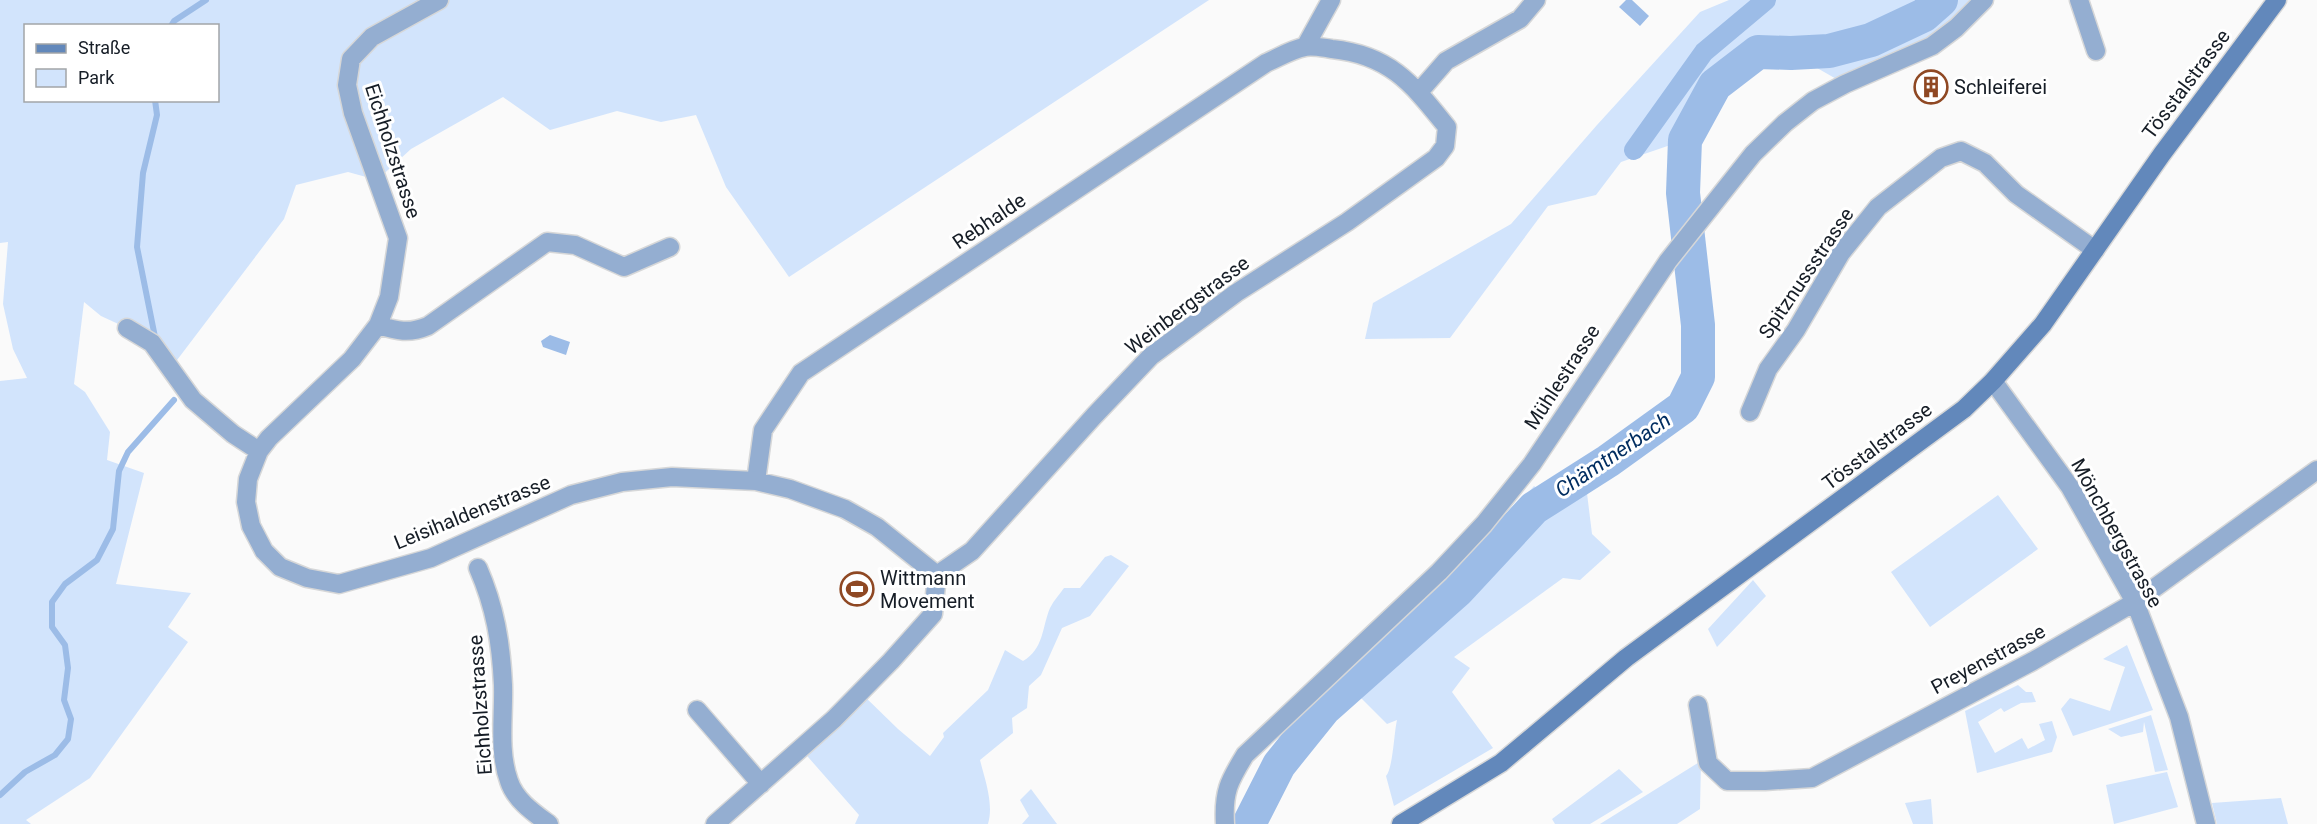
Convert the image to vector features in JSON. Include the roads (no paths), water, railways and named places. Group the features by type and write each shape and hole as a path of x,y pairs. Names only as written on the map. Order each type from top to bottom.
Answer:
{"main road":[{"name":"Tösstalstrasse","path":"1401,824 1501,763 1626,658 1964,409 1993,381 2043,324 2162,154 2277,0"}],"street":[{"name":"Eichholzstrasse","path":"378,325 389,297 398,238 353,113 347,85 351,59 372,37 439,0"},
{"path":"1305,47 1331,0"},
{"path":"1419,92 1446,61 1520,19 1536,0"},
{"name":"Mühlestrasse","path":"1225,824 1228,784 1245,755 1439,572 1484,524 1532,465 1648,288 1753,154 1785,123 1831,91 1932,46 1956,28 1984,0"},
{"path":"2079,0 2096,51"},
{"name":"Weinbergstrasse","path":"937,575 972,551 1151,356 1236,293 1347,222 1436,158 1445,146 1447,127 1419,92 1394,70 1376,60 1338,50 1305,47"},
{"name":"Rebhalde","path":"756,481 763,430 801,373 1266,63 1305,47"},
{"name":"Spitznussstrasse","path":"1750,412 1768,369 1796,330 1841,253 1878,207 1941,158 1961,152 1985,163 2016,194 2095,250"},
{"path":"378,325 399,332 409,332 428,326 547,242 575,245 624,267 670,247"},
{"name":"Leisihaldenstrasse","path":"378,325 352,359 269,438 259,451 249,473 246,502 251,526 264,551 280,567 308,578 339,584 431,558 571,495 622,482 672,477 756,481 790,489 845,509 877,527 937,575"},
{"path":"127,328 152,343 193,400 233,434 259,451"},
{"name":"Mönchbergstrasse","path":"1993,381 2070,487 2135,602 2179,717 2206,824"},
{"name":"Preyenstrasse","path":"1698,705 1708,763 1727,781 1764,782 1812,778 2034,661 2135,602 2317,470"},
{"name":"Eichholzstrasse","path":"478,568 494,610 500,643 503,745 509,783 523,804 549,824"},
{"path":"716,824 834,719 933,614 937,575"},
{"path":"697,710 761,784"}],"water":[{"path":"1626,0 1632,0 1649,16 1640,26 1619,7"},
{"path":"550,335 570,342 566,355 543,347 541,341"}],"waterway":[{"path":"172,24 206,0"},
{"path":"1634,150 1704,52 1766,0"},
{"name":"Chämtnerbach","path":"1249,824 1279,765 1324,709 1458,590 1534,508 1608,461 1683,407 1698,377 1698,325 1683,193 1685,140 1715,85 1758,52 1829,51 1871,40 1924,15 1941,0"},
{"path":"155,102 157,115 143,173 137,247 155,337"},
{"path":"0,795 25,772 55,755 68,739 71,719 64,700 68,668 65,645 52,627 52,602 65,584 97,560 113,529 119,471 128,452 174,400"}],"place":[{"name":"Schleiferei","path":"1931,87"},
{"name":"Wittmann Movement","path":"857,589"}]}
